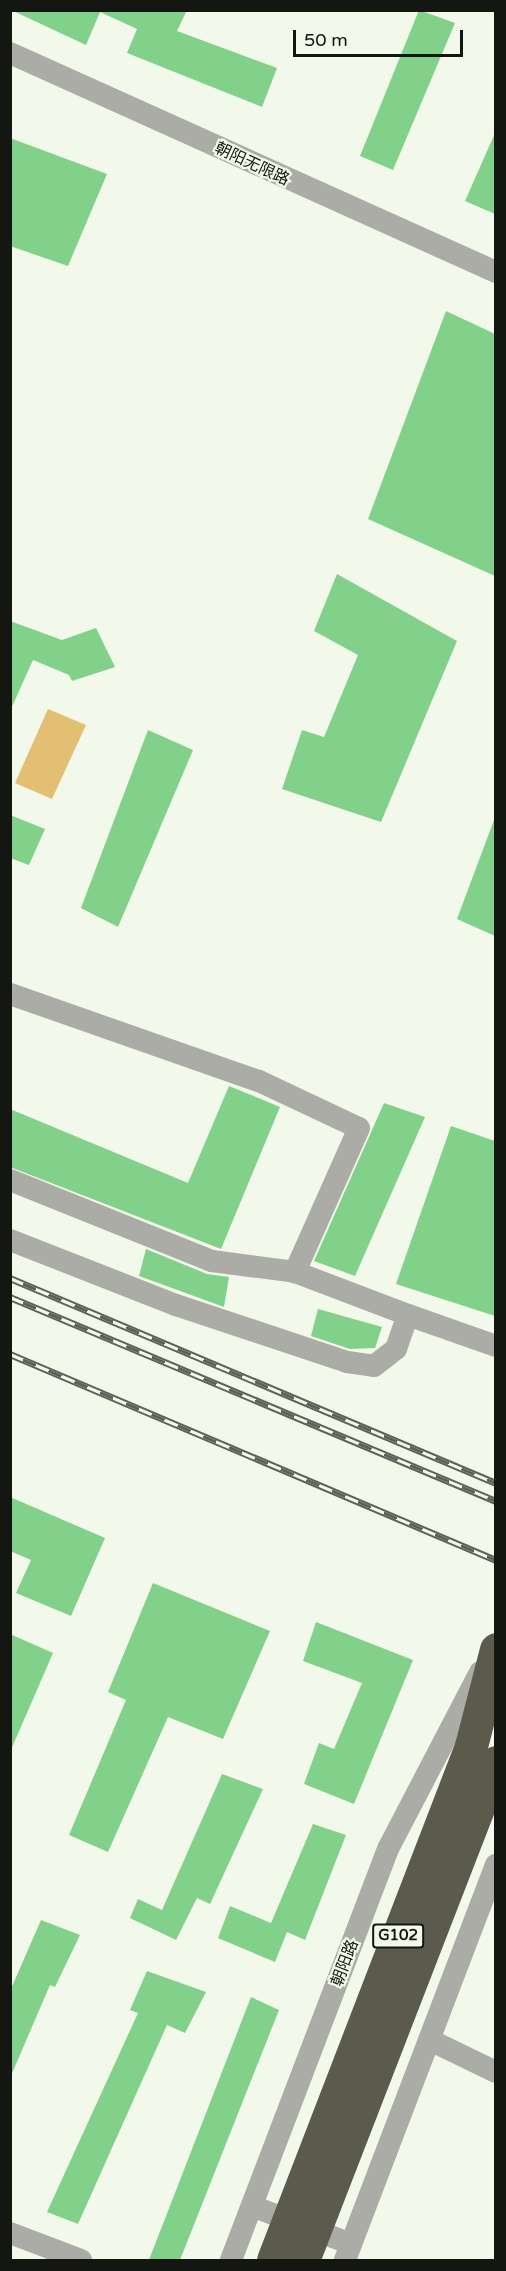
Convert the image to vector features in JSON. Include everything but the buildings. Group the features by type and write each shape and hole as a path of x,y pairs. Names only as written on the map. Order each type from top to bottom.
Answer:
{"highway":[{"name":"G102","path":"303,2260 302,2225 471,1746 495,1649"},
{"name":"G102","path":"273,2260 302,2225 495,1761"}],"street":[{"name":"朝阳无限路","path":"10,53 495,272"},
{"path":"10,994 259,1081 359,1128 295,1272"},
{"path":"10,1180 212,1261 295,1272 495,1346"},
{"path":"10,1240 177,1305 347,1362 374,1366 396,1348 408,1315"},
{"name":"朝阳路","path":"231,2260 389,1847 495,1641"},
{"path":"252,2206 302,2225 348,2252 495,1864"},
{"path":"430,2040 495,2072"},
{"path":"10,2233 81,2260"}],"shaded area":[{"path":"48,709 86,725 52,799 15,783"}],"railway":[{"path":"10,1278 496,1483"},
{"path":"10,1297 496,1501"},
{"path":"10,1354 496,1560"}]}
